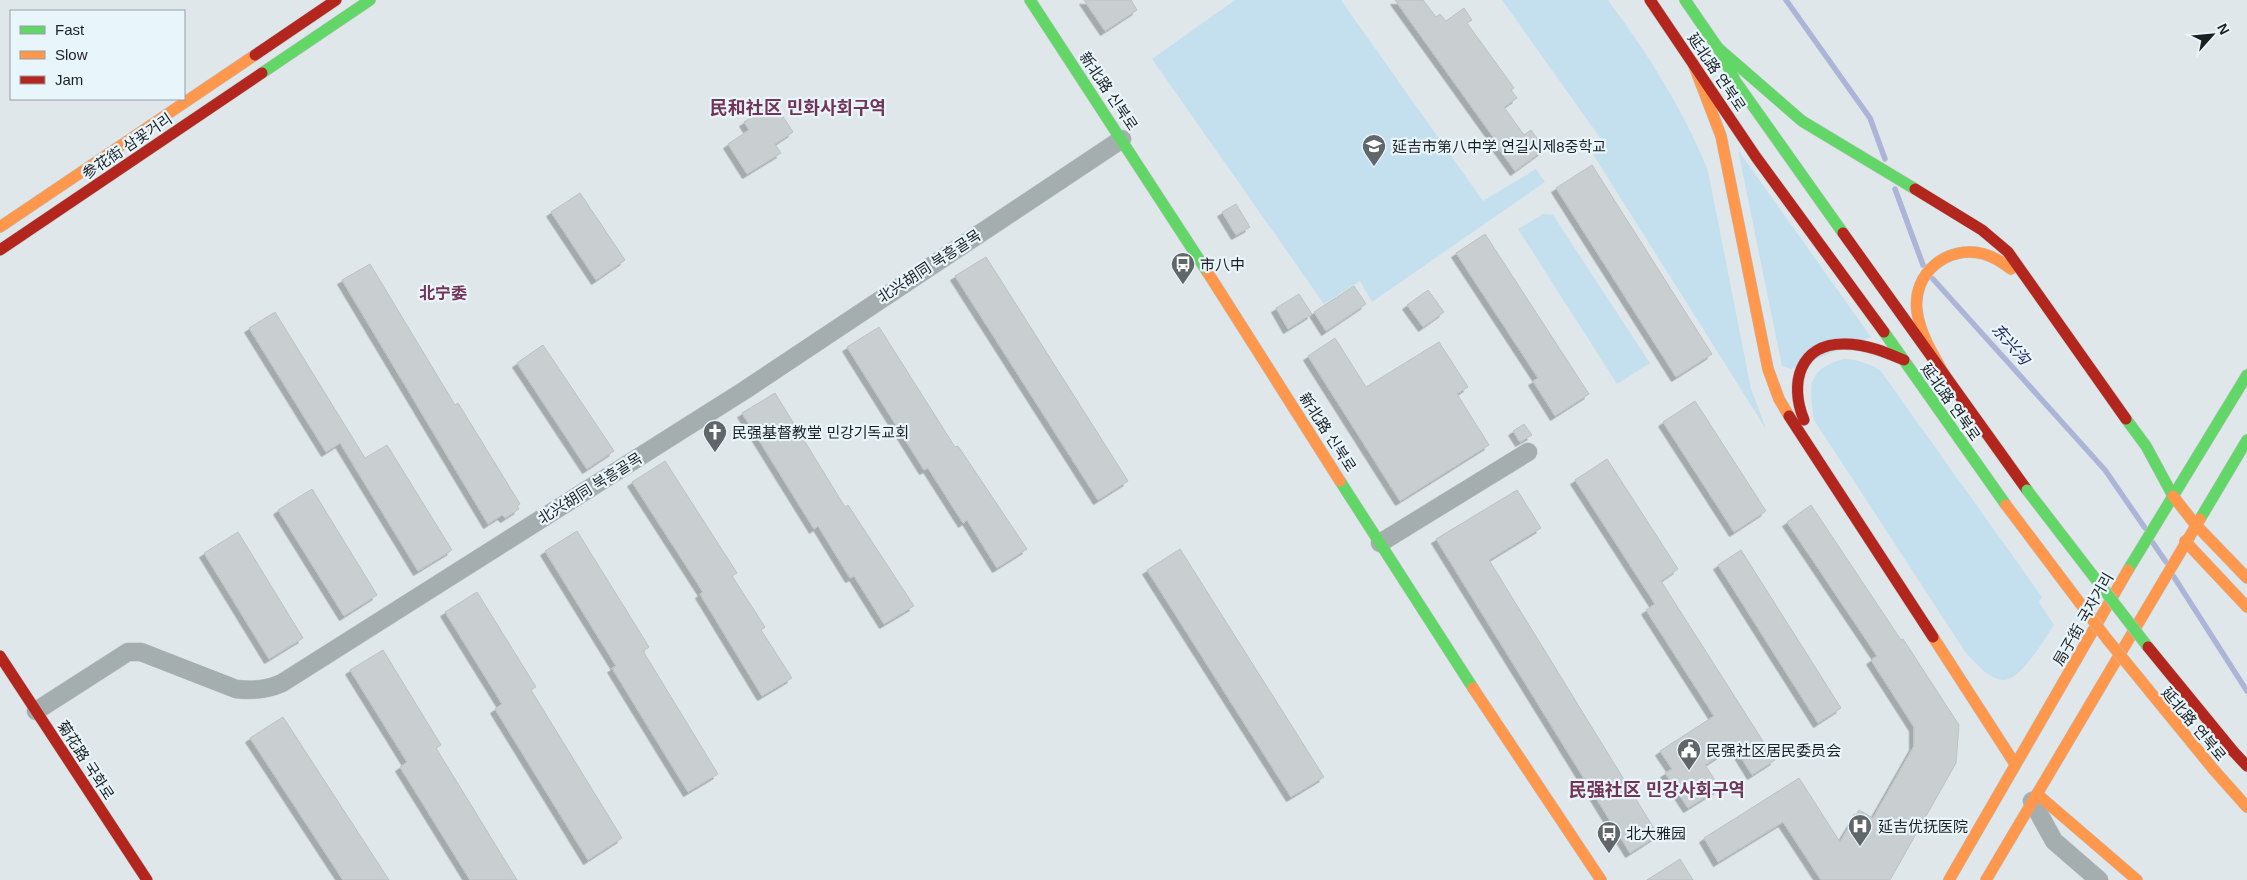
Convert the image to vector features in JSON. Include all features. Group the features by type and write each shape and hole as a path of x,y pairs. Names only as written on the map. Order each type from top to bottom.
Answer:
{"main road":[{"name":"参花街 삼꽃거리","path":"0,227 336,0"},
{"name":"参花街 삼꽃거리","path":"0,250 370,0"},
{"name":"新北路 신북로","path":"1030,0 1122,139 1481,702 1601,880"},
{"name":"延北路 연북로","path":"1650,0 1756,157 2065,586 2156,702 2247,806"},
{"name":"延北路 연북로","path":"1685,0 1718,48 1736,82 2027,490 2125,619 2233,752 2247,766"},
{"path":"1718,48 1787,110 1982,230 2008,252 2146,446 2173,496"},
{"path":"1693,63 1721,136 1768,369 1780,399 1796,427 2018,761"},
{"path":"1948,381 1923,330 1916,298 1924,275 1949,255 1964,251 1988,254 2009,267 2173,496 2196,524 2247,578"},
{"path":"1904,360 1874,348 1838,344 1825,348 1809,358 1800,369 1796,380 1796,404 1812,434 2018,761"},
{"name":"局子街 국자거리","path":"1949,880 2140,550 2247,375"},
{"path":"1986,880 2183,544 2247,440"},
{"path":"2183,544 2247,607"},
{"name":"菊花路 국화로","path":"0,656 148,880"},
{"path":"2035,798 2122,880"},
{"path":"2035,798 2137,880"}],"street":[{"name":"北兴胡同 북흥골목","path":"36,711 128,652 141,652 236,689 253,691 270,689 282,683 745,390 1122,139"},
{"path":"1380,543 1528,452"},
{"path":"2035,798 2054,841 2099,880"}],"shaded area":[{"path":"1235,0 1341,0 1483,201 1536,169 1545,182 1372,302 1360,281 1324,304 1152,59"},
{"path":"1502,0 1608,0 1664,82 1688,126 1708,171 1751,389 1766,429 1591,151 1603,142"},
{"path":"1738,150 1871,337 1791,369 1782,366"},
{"path":"1543,214 1553,215 1650,363 1617,384 1518,229"},
{"path":"1843,359 1862,362 1880,370 2042,597 2039,602 2054,625 2032,658 2010,679 2003,680 1992,677 1966,653 1814,420 1811,389 1816,374 1831,363"}],"building":[{"path":"1084,0 1131,0 1137,10 1105,31"},
{"path":"1395,0 1423,0 1436,17 1440,14 1446,21 1464,8 1472,20 1467,23 1514,88 1511,90 1517,98 1504,107 1524,135 1531,130 1545,149 1515,171 1494,142 1496,141"},
{"path":"774,103 793,132 775,144 781,153 747,174 728,144 749,130 744,122"},
{"path":"1592,165 1712,354 1676,377 1556,188"},
{"path":"580,193 625,260 596,280 551,212"},
{"path":"1236,204 1250,227 1236,235 1222,212"},
{"path":"1485,234 1589,394 1555,416 1533,381 1538,378 1456,253"},
{"path":"986,257 1128,481 1098,500 955,276"},
{"path":"370,264 455,405 458,403 520,504 517,506 519,509 505,518 502,515 488,524 342,280"},
{"path":"1354,286 1366,304 1326,331 1314,312"},
{"path":"1428,290 1444,312 1423,327 1407,305"},
{"path":"1299,294 1312,314 1288,329 1276,308"},
{"path":"275,312 365,458 387,445 452,550 418,571 340,443 326,452 249,328"},
{"path":"879,327 955,447 958,446 1027,549 997,568 967,520 963,523 928,468 924,470 847,347"},
{"path":"1335,338 1366,387 1439,342 1468,387 1457,394 1489,445 1400,501 1308,356"},
{"path":"543,345 614,451 587,469 517,363"},
{"path":"775,393 845,507 848,505 914,606 884,624 854,576 850,578 818,526 814,529 742,413"},
{"path":"1695,401 1766,511 1734,532 1663,422"},
{"path":"1524,424 1532,435 1520,442 1513,431"},
{"path":"1607,459 1678,569 1661,581 1775,760 1752,775 1734,746 1705,765 1720,788 1688,808 1665,773 1672,769 1660,751 1714,716 1646,610 1655,604 1575,480"},
{"path":"665,461 737,573 732,576 765,627 761,630 792,678 762,696 700,594 703,592 632,482"},
{"path":"312,489 377,595 344,616 278,510"},
{"path":"1517,490 1541,528 1489,560 1658,835 1630,853 1436,539"},
{"path":"1811,505 1901,640 1903,639 1959,725 1956,763 1890,880 1821,880 1783,822 1718,862 1704,838 1799,778 1840,842 1859,810 1873,818 1914,746 1914,727 1871,660 1877,656 1787,522"},
{"path":"577,531 649,647 643,651 718,774 688,792 612,668 616,666 545,551"},
{"path":"238,532 303,638 269,659 204,553"},
{"path":"1180,549 1324,777 1291,797 1147,570"},
{"path":"1741,550 1841,708 1818,723 1718,565"},
{"path":"477,592 536,687 531,690 622,838 588,860 495,709 502,704 445,612"},
{"path":"383,650 441,745 436,748 517,880 470,880 400,767 407,762 350,670"},
{"path":"283,717 389,880 343,880 250,738"},
{"path":"1680,859 1693,880 1647,880"}],"waterway":[{"name":"东兴沟","path":"1786,0 1870,118 1885,159"},
{"name":"东兴沟","path":"1895,189 1923,265"},
{"name":"东兴沟","path":"1933,279 2105,470 2145,528"},
{"name":"东兴沟","path":"2153,543 2166,562"},
{"name":"东兴沟","path":"2174,577 2247,691"}],"traffic: fast":[{"path":"262,73 370,0"},
{"path":"1030,0 1208,273"},
{"path":"1685,0 1718,48 1736,82 1843,233"},
{"path":"1718,48 1802,121 1915,189"},
{"path":"1884,332 2006,505"},
{"path":"2128,570 2247,375"},
{"path":"2126,419 2146,446 2173,496"},
{"path":"2200,519 2247,440"},
{"path":"1340,481 1473,688"},
{"path":"2027,490 2148,647"}],"traffic: slow":[{"path":"0,227 255,55"},
{"path":"1693,63 1721,136 1768,369 1779,399 1789,416"},
{"path":"1948,381 1921,329 1917,311 1917,297 1920,285 1935,264 1958,253 1984,254 1995,258 2011,269"},
{"path":"1208,273 1340,481"},
{"path":"2173,496 2195,524 2247,578"},
{"path":"2006,505 2107,639 2214,770"},
{"path":"1986,880 2200,519"},
{"path":"2185,541 2247,607"},
{"path":"1949,880 2128,570"},
{"path":"1933,637 2015,764"},
{"path":"1473,688 1601,880"},
{"path":"2214,770 2247,807"},
{"path":"2037,794 2137,880"}],"traffic: jam":[{"path":"255,55 336,0"},
{"path":"1650,0 1756,157 1884,332"},
{"path":"0,250 262,73"},
{"path":"1915,189 1982,230 2008,252 2126,419"},
{"path":"1843,233 2027,490"},
{"path":"1804,420 1798,393 1798,380 1808,358 1817,350 1829,346 1853,344 1875,349 1904,360"},
{"path":"1789,416 1933,637"},
{"path":"2148,647 2233,751"},
{"path":"0,656 147,880"},
{"path":"2233,751 2247,766"}],"place":[{"name":"延吉市第八中学 연길시제8중학교","path":"1374,167"},
{"name":"市八中","path":"1183,285"},
{"name":"民强基督教堂 민강기독교회","path":"715,453"},
{"name":"民强社区居民委员会","path":"1689,771"},
{"name":"延吉优抚医院","path":"1860,847"},
{"name":"北大雅园","path":"1609,854"}],"district":[{"name":"民和社区 민화사회구역","path":"798,108"},
{"name":"北宁委","path":"443,293"},
{"name":"民强社区 민강사회구역","path":"1657,790"}]}
